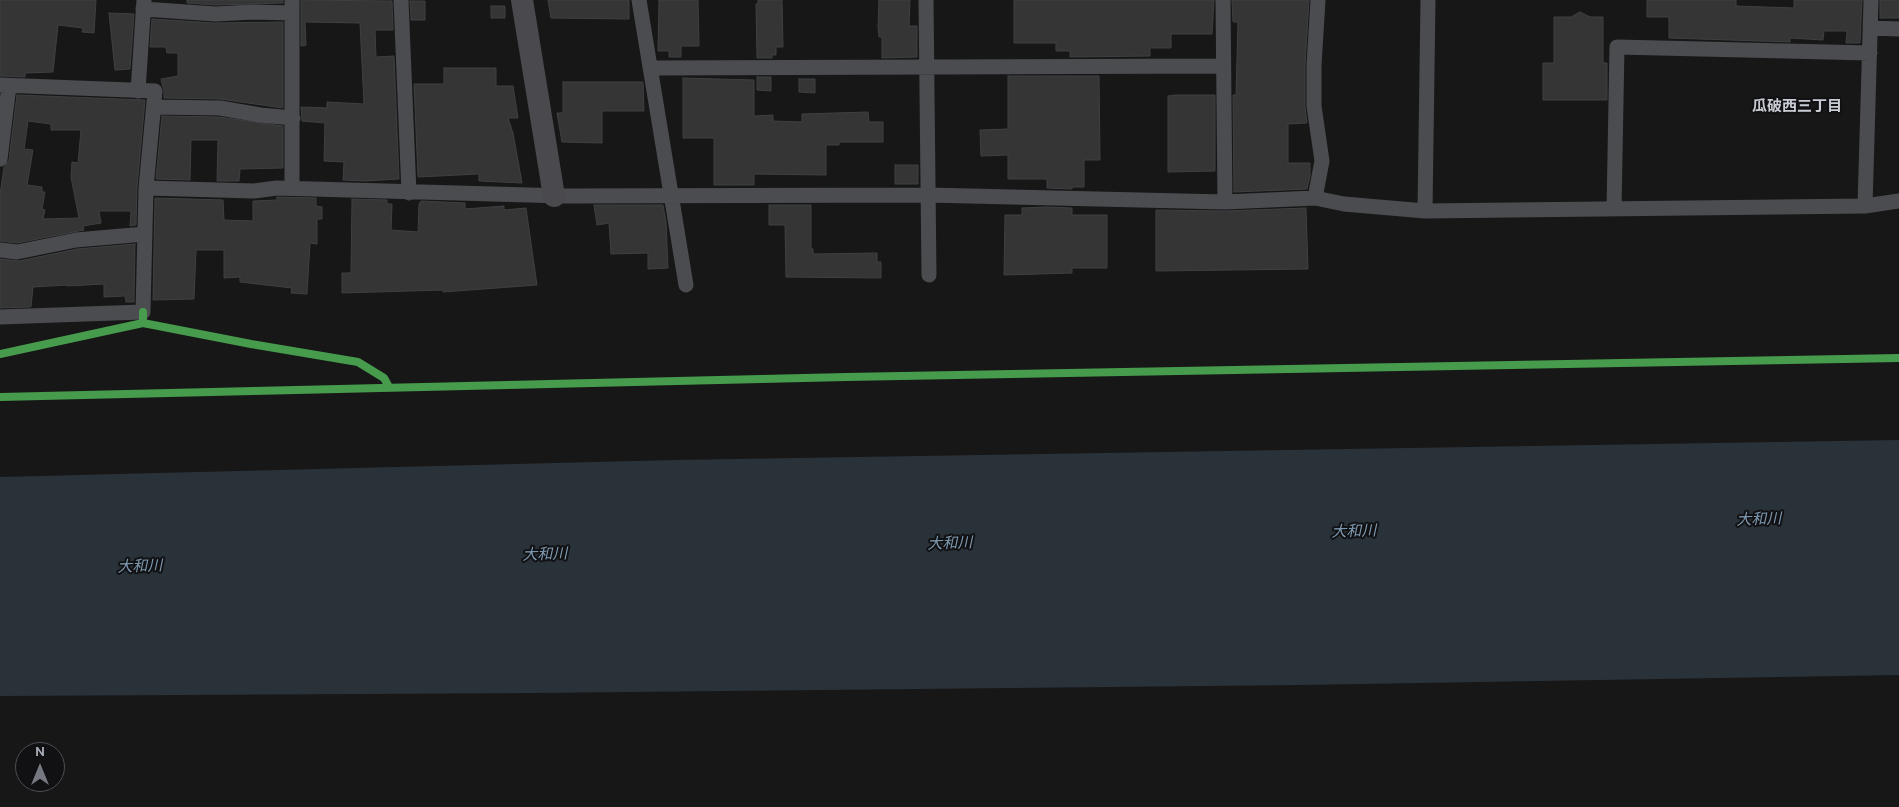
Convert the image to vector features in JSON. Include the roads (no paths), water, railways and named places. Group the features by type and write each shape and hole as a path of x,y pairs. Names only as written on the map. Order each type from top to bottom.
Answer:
{"street":[{"path":"401,0 409,193"},
{"path":"522,0 554,196"},
{"path":"639,0 686,285"},
{"path":"926,0 929,275"},
{"path":"1223,0 1225,202"},
{"path":"1315,198 1322,161 1314,106 1314,65 1318,0"},
{"path":"1425,210 1428,0"},
{"path":"1865,206 1871,0"},
{"path":"138,91 144,5 216,14 253,12 292,6 292,188"},
{"path":"1870,28 1899,28"},
{"path":"1614,209 1617,47 1870,53"},
{"path":"650,68 1223,66"},
{"path":"0,159 4,85 155,91 155,108 146,188 143,312 0,317"},
{"path":"155,108 220,108 293,118"},
{"path":"146,188 254,191 292,188 554,196 927,195 1225,202 1315,198 1344,204 1425,210 1865,206 1899,201"},
{"path":"0,250 16,252 76,240 146,234"}],"water":[{"name":"大和川","path":"1899,440 1899,675 1299,685 534,693 0,696 0,477 675,460"}],"district":[{"name":"瓜破西三丁目","path":"1797,108"}]}
